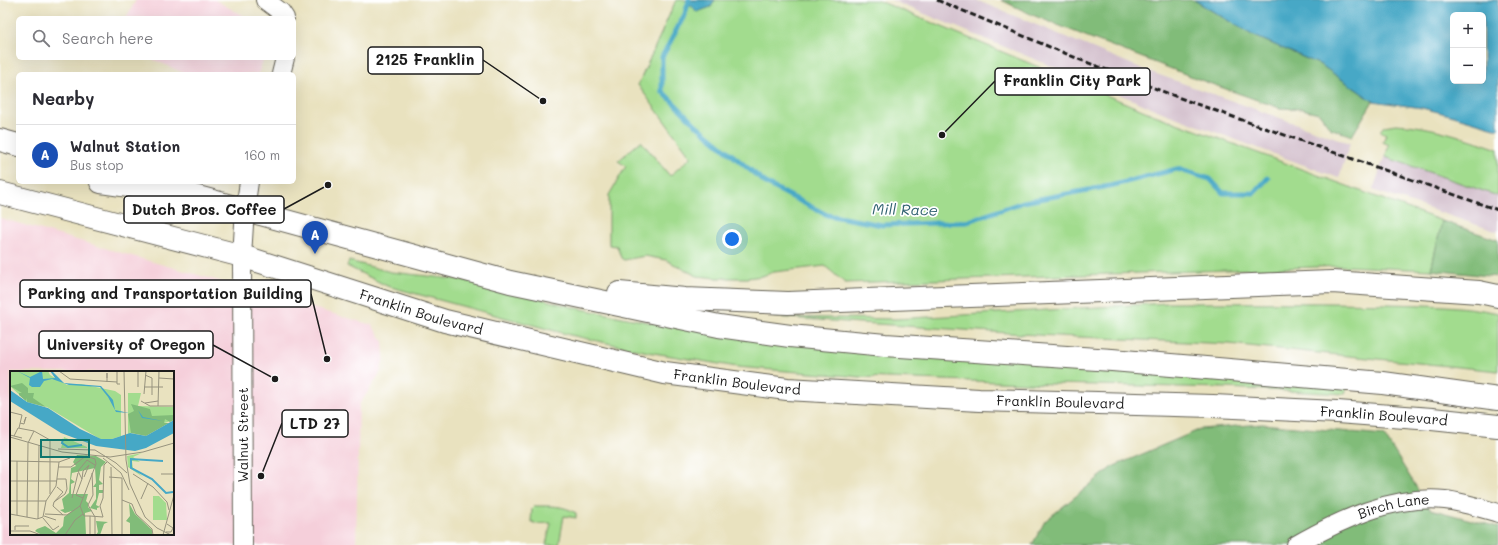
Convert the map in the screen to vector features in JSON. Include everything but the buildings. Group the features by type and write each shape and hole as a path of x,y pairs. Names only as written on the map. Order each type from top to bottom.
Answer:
{"main road":[{"path":"0,140 16,144"},
{"path":"0,152 16,156"},
{"path":"115,184 186,194"},
{"name":"Franklin Boulevard","path":"150,184 510,282 719,326 790,336 885,345 1112,360 1383,382 1498,399"},
{"name":"Franklin Boulevard","path":"0,193 242,256 446,321 665,373 787,389 979,400 1213,406 1337,412 1432,419 1498,426"},
{"path":"510,282 685,299 788,303 1332,282 1479,292 1498,296"}],"street":[{"path":"264,0 281,12 284,16"},
{"path":"282,72 285,60"},
{"name":"Walnut Street","path":"243,545 242,256 245,209 249,184"},
{"name":"Birch Lane","path":"1296,545 1320,531 1371,510 1401,501 1424,499 1446,500 1498,513"}],"shaded area":[{"path":"136,0 215,0 243,16 127,16"},
{"path":"891,0 976,0 1148,71 1350,143 1339,178 1167,114"},
{"path":"154,60 263,60 259,72 182,72"},
{"path":"1385,155 1498,196 1498,232 1373,190"},
{"path":"0,218 372,325 383,341 384,357 380,373 359,405 356,545 0,545"}],"green space":[{"path":"676,0 877,0 1152,114 1442,221 1431,270 1345,266 845,283 825,266 774,272 762,276 747,278 717,278 697,276 666,260 645,256 624,260 621,258 617,246 609,245 609,195 626,166 618,161 641,141 670,176 691,157 638,85"},
{"path":"1001,0 1194,0 1252,35 1321,65 1373,101 1352,136 1330,128 1319,113 1302,109 1280,108 1206,82 1035,16"},
{"path":"1396,124 1422,127 1460,136 1498,149 1498,196 1385,157 1389,145 1383,142 1386,134 1380,131 1384,126"},
{"path":"1442,221 1498,240 1498,277 1431,270"},
{"path":"349,261 391,272 463,280 576,308 658,324 1347,386 1345,394 1225,388 861,377 737,367 648,352 570,335 387,286 347,266"},
{"path":"1168,303 1359,303 1456,307 1484,310 1498,313 1498,371 1229,344 1037,335 774,317 895,319"},
{"path":"1262,424 1384,435 1430,509 1498,527 1498,545 1032,545 1045,521 1112,467 1201,429"},
{"path":"535,506 561,507 576,513 576,518 564,516 559,545 546,545 551,523 534,524 534,522 531,522 532,509"}],"water":[{"path":"686,0 715,0 711,7 697,12"},
{"path":"1194,0 1498,0 1498,129 1422,108 1373,101 1321,65 1252,35"}],"waterway":[{"name":"Mill Race","path":"689,0 685,14 662,57 662,91 696,125 767,184 827,215 882,225 966,222 1023,202 1110,186 1177,169 1210,179 1223,193 1254,193 1268,178"}],"railway":[{"path":"937,0 1081,60 1188,101 1498,210"}],"place":[{"name":"2125 Franklin","path":"543,101"},
{"name":"Franklin City Park","path":"942,135"},
{"name":"Dutch Bros. Coffee","path":"328,185"},
{"name":"Walnut Station","path":"315,254"},
{"name":"Parking and Transportation Building","path":"327,359"},
{"name":"University of Oregon","path":"275,379"},
{"name":"LTD 27","path":"261,476"}]}
